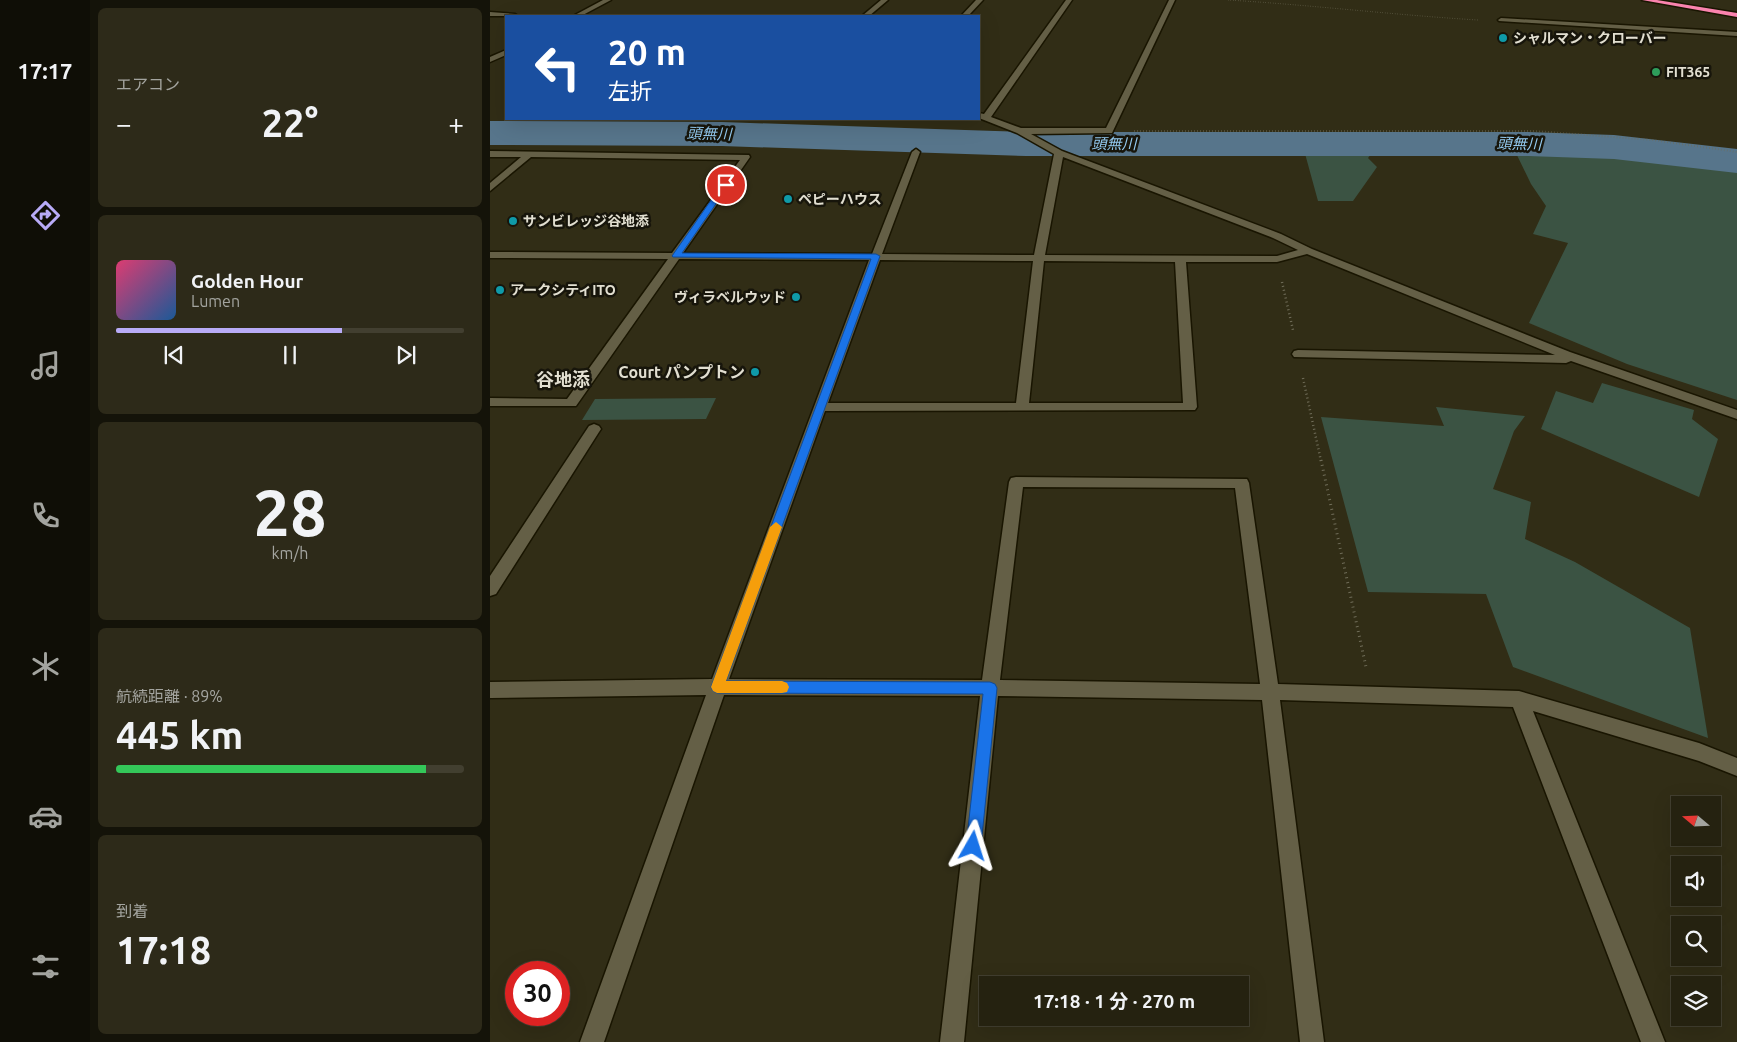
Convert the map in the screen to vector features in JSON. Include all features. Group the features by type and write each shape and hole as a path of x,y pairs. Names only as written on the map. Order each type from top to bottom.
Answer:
{"highway":[{"path":"1645,0 1737,15"}],"street":[{"path":"578,15 608,0"},
{"path":"866,15 885,0"},
{"path":"965,15 980,0"},
{"path":"1069,0 982,117 1020,132 1059,152 1277,236 1308,252 1578,360 1737,416"},
{"path":"1020,132 1109,131 1172,0"},
{"path":"490,14 505,15"},
{"path":"1502,20 1737,34"},
{"path":"490,61 505,53"},
{"path":"490,61 505,63"},
{"path":"592,1042 717,687 916,152"},
{"path":"1022,407 1039,259 1059,152"},
{"path":"490,154 746,157 572,403 490,402"},
{"path":"490,188 529,154"},
{"path":"490,255 876,256 1180,260 1277,259 1308,252"},
{"path":"820,407 1190,406 1180,260"},
{"path":"1298,354 1578,360"},
{"path":"490,589 594,429"},
{"path":"952,1042 990,688 1016,482 1242,483 1270,692 1312,1042"},
{"path":"490,690 717,687 990,688 1372,694 1519,699 1699,752 1737,767"},
{"path":"1519,699 1653,1042"}],"path":[{"path":"1228,0 1315,5 1384,14 1502,20"},
{"path":"1109,131 1534,131 1653,140 1737,152"},
{"path":"1277,259 1372,694"}],"green space":[{"path":"1375,149 1368,158 1377,167 1353,201 1318,201 1304,150"},
{"path":"1514,149 1600,150 1737,168 1737,400 1627,364 1529,323 1568,243 1533,234 1546,206 1531,184"},
{"path":"1602,383 1694,410 1692,419 1718,439 1699,497 1541,429 1556,391 1593,403"},
{"path":"716,398 706,419 582,420 595,399"},
{"path":"1436,407 1525,416 1514,431 1493,489 1531,502 1525,539 1575,562 1690,628 1708,738 1513,667 1486,594 1368,592 1321,417 1444,426"}],"waterway":[{"name":"頭無川","path":"490,133 722,134 1026,144 1528,144 1614,147 1737,161"}],"slow traffic":[{"path":"776,527 717,687 782,687"}],"place":[{"name":"シャルマン・クローバー","path":"1503,38"},
{"name":"FIT365","path":"1656,72"},
{"name":"ペピーハウス","path":"788,199"},
{"name":"サンビレッジ谷地添","path":"513,221"},
{"name":"アークシティITO","path":"500,290"},
{"name":"ヴィラベルウッド","path":"796,297"},
{"name":"Court パンプトン","path":"755,372"}],"district":[{"name":"谷地添","path":"563,380"}],"route":[{"path":"726,185 676,256 876,256 717,687 990,688 973,846"}]}
